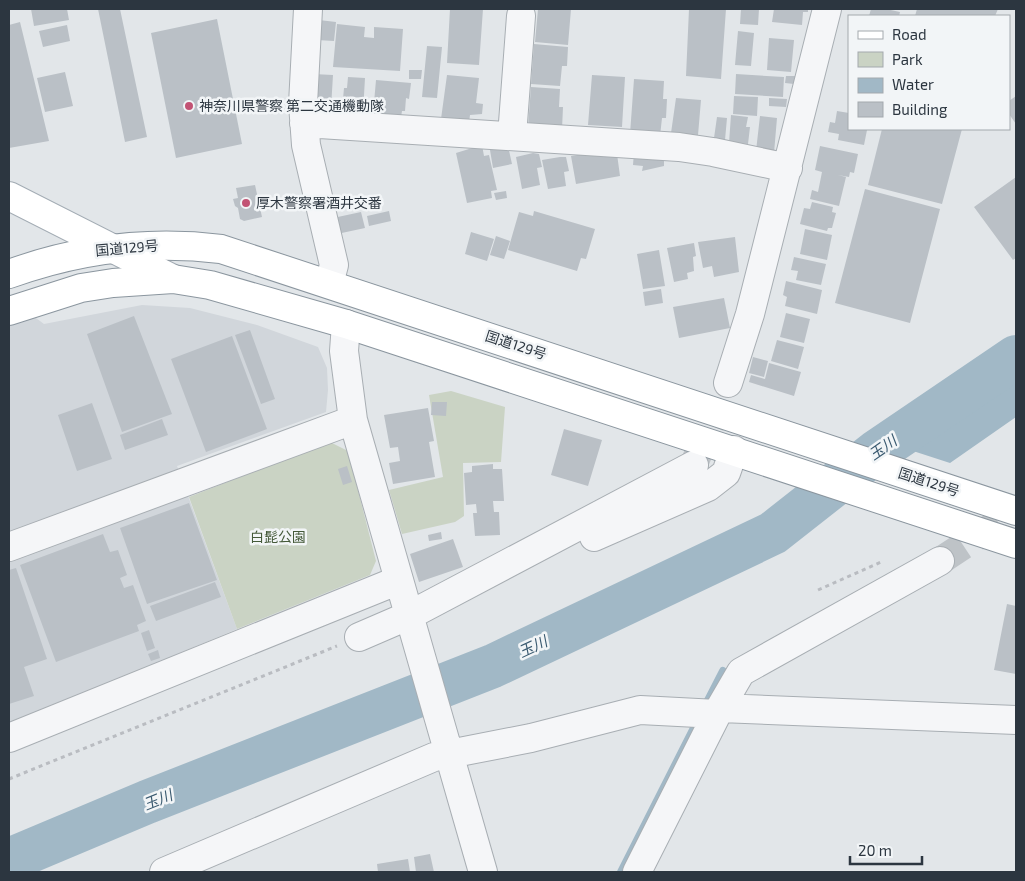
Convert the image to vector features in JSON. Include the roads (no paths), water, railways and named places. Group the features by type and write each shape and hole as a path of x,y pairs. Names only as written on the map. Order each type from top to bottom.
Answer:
{"main road":[{"path":"9,196 173,279"},
{"name":"国道129号","path":"9,274 72,255 114,248 177,245 221,249 1016,511"},
{"path":"9,311 80,288 138,281 173,279 237,291 346,324 734,450 1016,544"}],"street":[{"path":"308,9 304,77 304,123 306,145 334,265 330,284"},
{"path":"728,383 750,314 827,9"},
{"path":"512,136 513,26"},
{"path":"304,123 679,147 713,152 788,168"},
{"path":"346,324 344,350 353,420 483,872"},
{"path":"9,547 353,420"},
{"path":"570,531 577,545 708,487 726,473 734,450"},
{"path":"359,637 412,622 570,531 694,465"},
{"path":"637,872 709,712 741,672 940,562"},
{"path":"9,738 400,580"},
{"path":"164,872 434,757 447,747 531,738 634,711 1016,720"}],"water":[{"path":"1016,342 1016,417 950,463 873,438 961,388 963,380"}],"waterway":[{"name":"玉川","path":"9,860 147,802 493,666 773,533 876,452 1016,357"},
{"path":"704,708 723,671"},
{"path":"621,872 699,718"}],"tunnel":[{"path":"694,464 728,383"},
{"path":"940,561 1016,511"}],"place":[{"name":"神奈川県警察 第二交通機動隊","path":"189,106"},
{"name":"厚木警察署酒井交番","path":"246,203"}],"park label":[{"name":"白髭公園","path":"278,537"}]}
